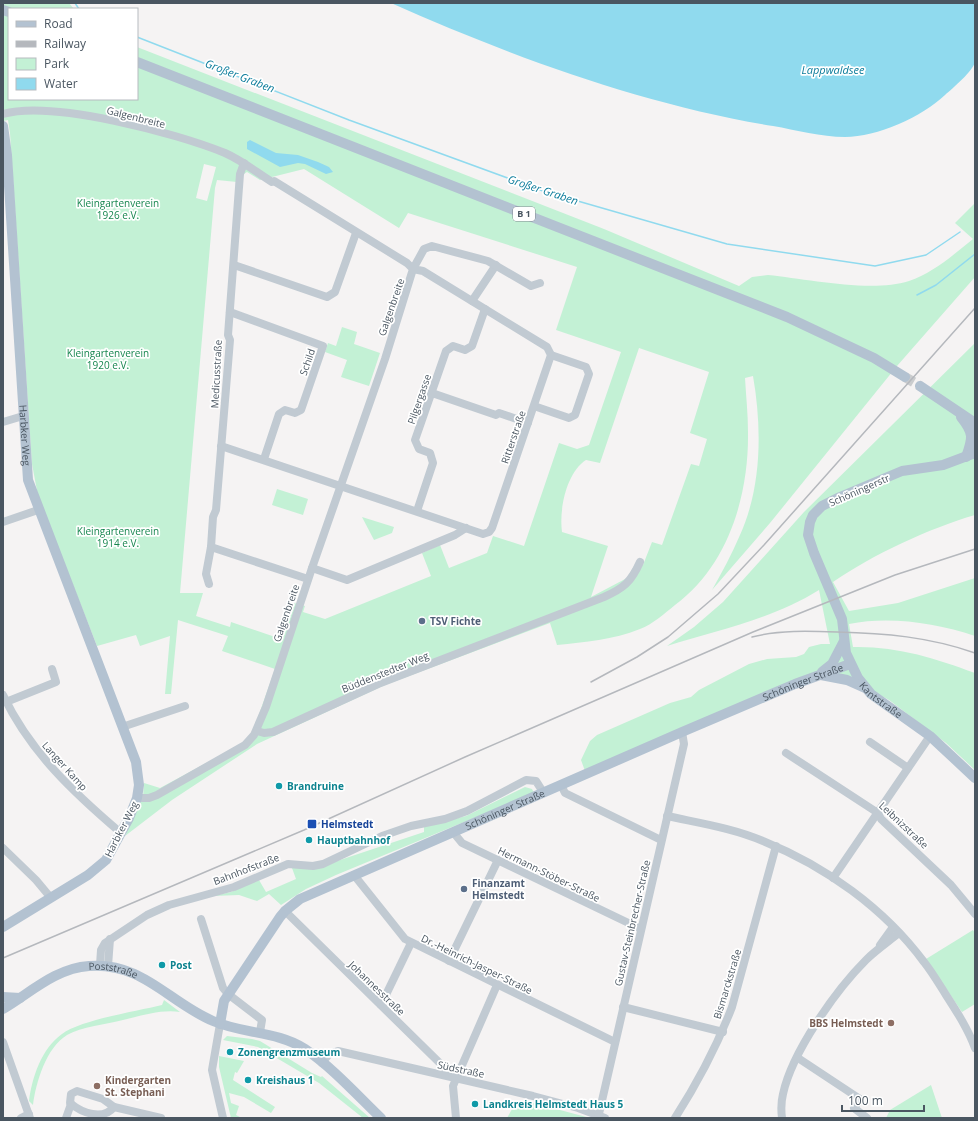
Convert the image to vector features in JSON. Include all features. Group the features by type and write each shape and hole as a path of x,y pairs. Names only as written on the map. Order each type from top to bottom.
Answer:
{"main road":[{"name":"B 1","path":"138,62 787,318 867,355 905,376"},
{"name":"Harbker Weg","path":"3,126 7,155 28,480 38,510 136,762 139,785 137,798 121,833 111,853 97,869 3,927"},
{"path":"920,386 975,423"},
{"path":"953,408 966,424 971,433 971,455"},
{"name":"Schöningerstr","path":"831,593 814,554 808,535 810,522 817,511 840,497 896,474 943,465 971,455"},
{"name":"Kantstraße","path":"831,593 842,618 844,641 850,664 867,689 930,736 975,778"},
{"path":"819,675 832,664 844,641"},
{"name":"Schöninger Straße","path":"220,1024 226,997 285,911 300,899 682,732 819,675 850,664"},
{"path":"819,675 847,680 867,689"},
{"name":"Poststraße","path":"3,1009 65,972 81,967 104,966 138,974 196,1011 220,1024 260,1032 295,1043 322,1063 381,1118"},
{"path":"3,997 20,998"},
{"path":"196,1011 213,1011 226,997"}],"street":[{"name":"Galgenbreite","path":"3,114 16,111 70,114 117,122 209,148 244,163 257,173 272,182 274,181 356,233 407,263 413,269 385,359 308,579 257,731"},
{"name":"Medicusstraße","path":"209,584 206,574 211,547 222,446 230,340 228,335 240,174 244,163"},
{"path":"234,265 327,297 335,292 356,233"},
{"path":"534,406 570,418 575,415 589,374 586,367 551,355 547,347 422,271 413,269 424,249 429,246 488,261 532,286 540,283"},
{"path":"472,301 496,265"},
{"name":"Pilgergasse","path":"417,511 433,463 430,453 418,449 415,440 446,351 453,346 465,350 472,346 485,309"},
{"name":"Schild","path":"230,312 323,346 302,410 295,413 285,410 279,414 264,459"},
{"name":"Ritterstraße","path":"222,446 484,534 489,532 492,528 551,355"},
{"path":"432,393 496,415 499,413 528,423"},
{"path":"3,422 23,416"},
{"path":"3,522 38,510"},
{"path":"312,568 347,580 455,535 466,528"},
{"path":"211,547 308,579"},
{"name":"Büddenstedter Weg","path":"257,731 264,733 273,732 378,684 604,597 627,584 632,578 640,562"},
{"name":"Langer Kamp","path":"52,669 56,682 5,703 17,724 59,777 83,801 121,833"},
{"path":"122,727 185,706"},
{"path":"137,798 149,798 157,795 249,742 257,731"},
{"name":"Gustav-Steinbrecher-Straße","path":"601,1117 615,1042 640,928 684,744 682,732"},
{"path":"833,878 930,736"},
{"path":"870,742 908,768"},
{"name":"Leibnizstraße","path":"786,753 878,813 884,822 951,885 975,914"},
{"name":"Bahnhofstraße","path":"104,966 110,939 147,915 169,906 224,890 288,864 313,866 322,864 382,836 410,826 445,819 467,811 526,780 536,781 544,792"},
{"path":"561,785 565,793 661,840"},
{"path":"667,816 743,834 776,846 833,878 893,926 925,962 960,1017 975,1048"},
{"name":"Hermann-Stöber-Straße","path":"453,832 462,843 640,928"},
{"name":"Bismarckstraße","path":"675,1118 706,1066 723,1032 732,1007 776,846"},
{"path":"3,848 36,880 51,898"},
{"path":"449,961 498,860"},
{"name":"Dr.-Heinrich-Jasper-Straße","path":"354,875 397,931 412,943 615,1042"},
{"name":"Johannesstraße","path":"285,911 455,1079"},
{"path":"201,919 226,997 237,1000 262,1020 260,1032"},
{"path":"782,1118 782,1096 798,1058 832,1001 852,975 876,950 893,926"},
{"path":"876,950 899,933"},
{"path":"381,1005 412,943"},
{"path":"456,1118 453,1086 455,1079 497,985"},
{"path":"623,1007 723,1032"},
{"path":"220,1024 212,1070 223,1118"},
{"path":"3,1042 27,1117"},
{"name":"Südstraße","path":"322,1063 329,1054 338,1051 508,1090 601,1117"},
{"path":"798,1058 860,1099 854,1108 867,1118"},
{"path":"66,1118 71,1104 70,1097 77,1091 103,1099 114,1107 161,1118"},
{"path":"71,1104 78,1109 93,1114 110,1112 114,1107"}],"green space":[{"path":"3,3 69,3 73,8 8,8 8,100 138,100 138,47 604,229 739,286 752,277 768,275 839,284 877,286 894,284 918,278 935,268 973,239 955,223 975,203 975,277 897,366 770,523 712,590 740,535 753,497 759,436 753,376 745,378 748,425 747,456 739,505 732,528 722,550 709,571 693,589 658,618 645,627 620,636 557,645 550,623 385,685 257,744 172,800 125,836 143,797 144,783 160,788 262,733 257,720 275,669 222,651 228,636 178,620 171,694 165,694 170,636 140,646 136,635 97,646 38,496 32,464 8,120 3,121","holes":["204,164 216,167 207,201 196,198","304,169 399,228 408,213 577,267 556,330 621,352 589,445 577,449 559,443 524,546 493,536 487,553 449,568 440,545 422,553 431,576 325,619 303,612 305,606 294,603 281,639 231,622 230,627 196,616 203,593 180,593 215,188 217,180 237,182 247,172 260,180","639,348 709,372 690,433 707,439 699,466 691,464 662,545 652,542 643,565 636,563 627,578 591,597 608,546 562,532 561,523 563,503 569,483 579,466 586,460 600,463"]},
{"path":"342,327 357,332 354,344 380,353 369,386 341,377 347,360 325,352 328,343 336,346"},
{"path":"975,343 975,515 939,527 902,543 865,562 833,582 849,611 898,603 975,578 975,636 960,631 912,622 880,621 849,624 853,647 869,647 915,654 945,662 975,673 975,770 946,743 889,700 850,678 820,670 585,771 581,760 590,741 597,735 670,703 691,697 699,690 749,664 767,659 796,657 804,654 809,647 821,644 830,644 819,590 783,609 745,623 667,646 694,627 723,602 804,512"},
{"path":"277,489 308,499 303,515 272,505"},
{"path":"362,517 394,527 392,533 374,540"},
{"path":"525,787 532,789 534,793 336,875 306,889 281,905 269,894 257,901 239,895 213,896 231,892 259,880 266,892 296,879 292,868 331,863 424,832 424,827 466,816"},
{"path":"973,930 975,933 975,1004 962,1012 926,959"},
{"path":"164,1000 180,1012 166,1011 151,1013 87,1028 67,1035 53,1048 43,1066 33,1105 29,1101 32,1083 39,1064 48,1048 62,1034 70,1029 95,1020 162,1005"},
{"path":"227,1036 260,1041 312,1073 321,1077 322,1076 370,1118 363,1118 319,1083 258,1047 223,1040"},
{"path":"219,1056 244,1061 237,1073 235,1072 233,1080 275,1107 271,1113 244,1097 229,1093 231,1103 239,1106 236,1115 242,1118 231,1118 219,1067"},
{"path":"931,1085 942,1118 886,1118 890,1110"},
{"path":"516,1102 527,1105 530,1102 590,1118 507,1118"}],"water":[{"name":"Lappwaldsee","path":"391,3 975,3 976,56 975,62 967,75 935,103 912,118 885,130 871,134 836,137 724,117 627,92 530,60 436,23"},
{"path":"250,140 276,153 298,155 318,162 329,167 333,172 326,174 305,164 298,163 280,167 247,149 247,142"}],"waterway":[{"name":"Großer Graben","path":"75,3 78,8"},
{"name":"Großer Graben","path":"138,37 349,120 543,191 727,244 875,266 926,255 960,232"},
{"path":"917,295 936,285 975,254"}],"tunnel":[{"path":"905,377 920,386"}],"railway":[{"path":"591,682 637,657 668,637 718,594 764,545 975,308"},
{"path":"3,958 304,830 465,757 753,632 895,575 975,549"},
{"path":"752,637 773,633 794,632 872,633 941,643 975,653"}],"place":[{"name":"TSV Fichte","path":"422,621"},
{"name":"Brandruine","path":"279,786"},
{"name":"Helmstedt","path":"312,824"},
{"name":"Hauptbahnhof","path":"309,840"},
{"name":"Finanzamt Helmstedt","path":"464,889"},
{"name":"Post","path":"162,965"},
{"name":"BBS Helmstedt","path":"891,1023"},
{"name":"Zonengrenzmuseum","path":"230,1052"},
{"name":"Kreishaus 1","path":"248,1080"},
{"name":"Kindergarten St. Stephani","path":"97,1086"},
{"name":"Landkreis Helmstedt Haus 5","path":"475,1104"}],"park label":[{"name":"Kleingartenverein 1926 e.V.","path":"118,208"},
{"name":"Kleingartenverein 1920 e.V.","path":"108,358"},
{"name":"Kleingartenverein 1914 e.V.","path":"118,536"}]}
